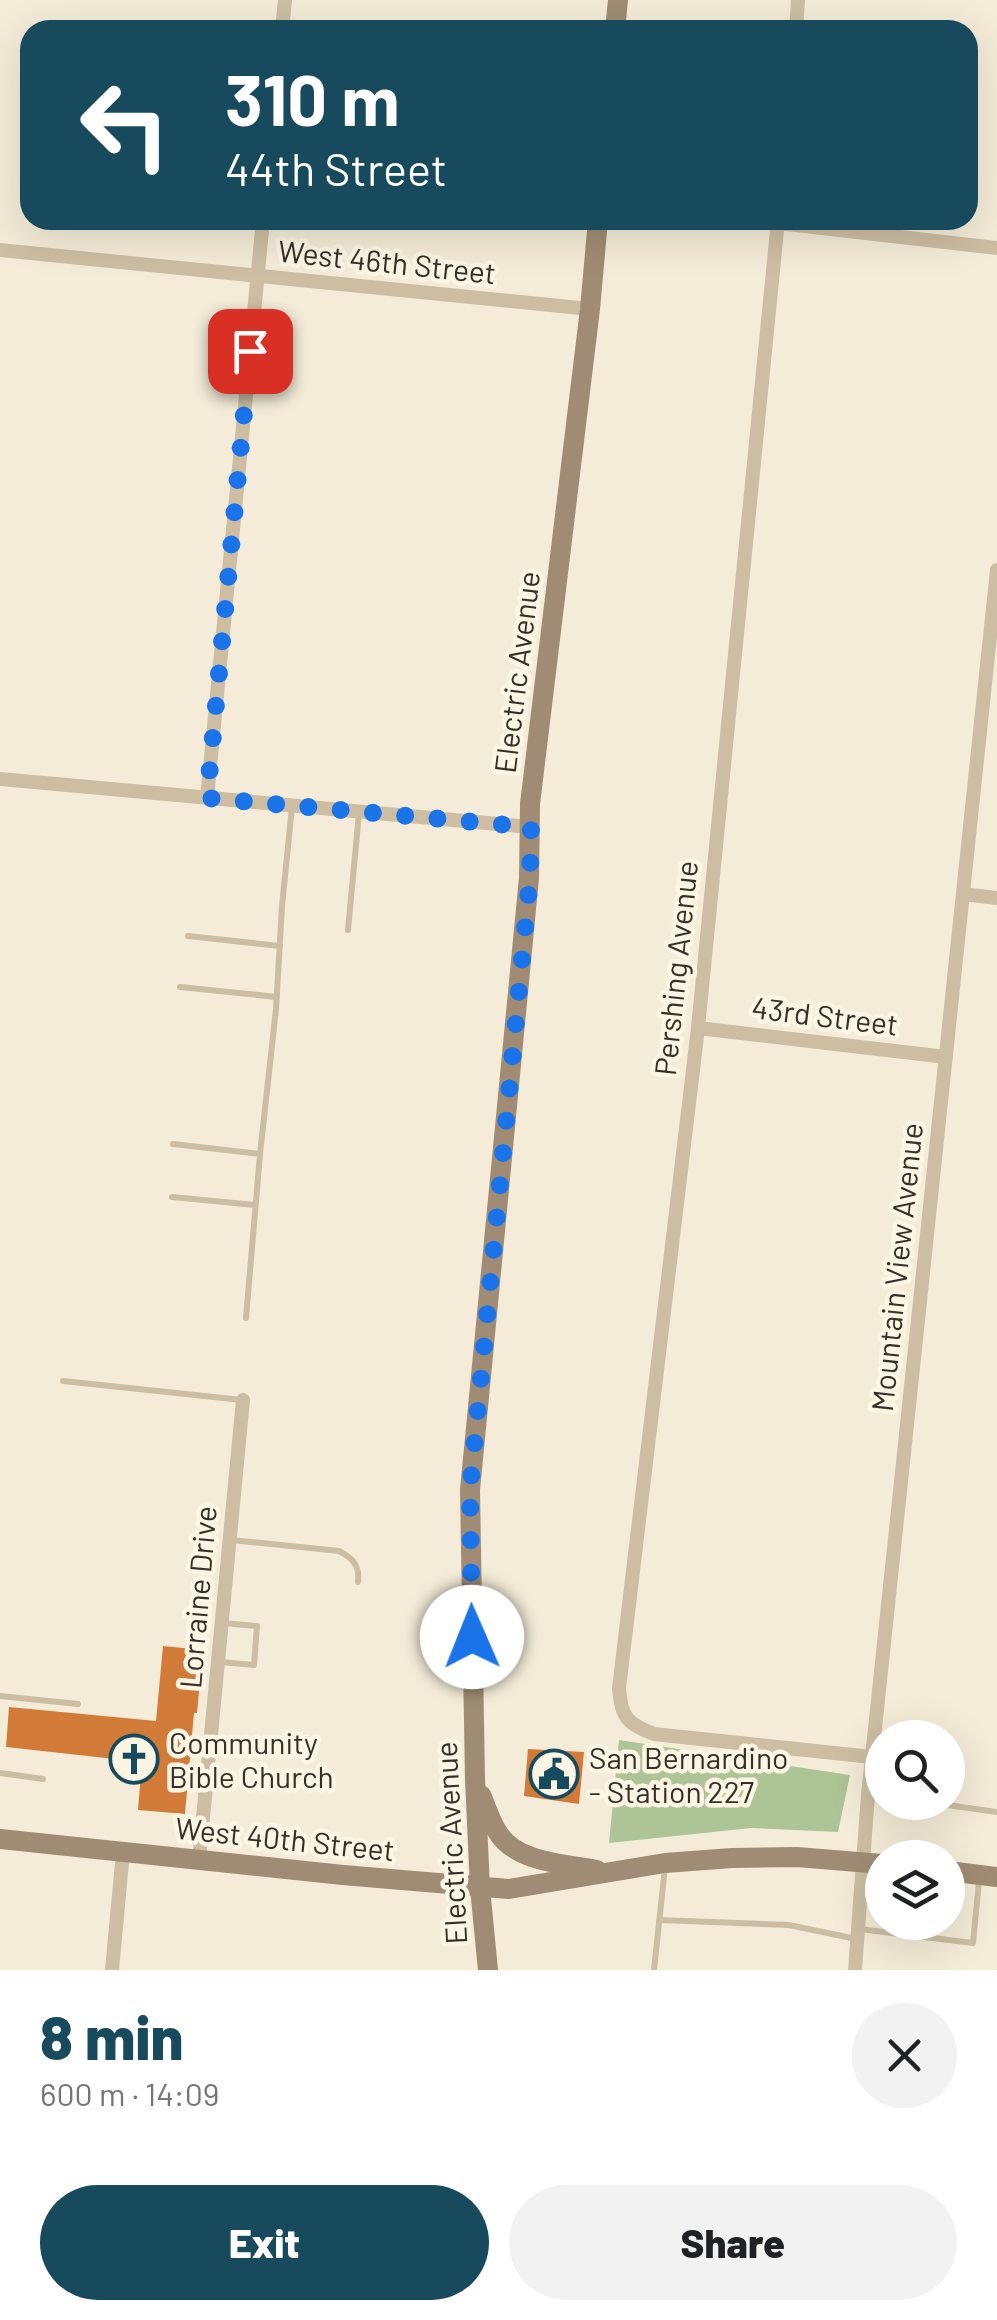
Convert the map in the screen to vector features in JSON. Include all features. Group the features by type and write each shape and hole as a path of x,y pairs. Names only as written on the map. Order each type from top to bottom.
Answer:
{"main road":[{"name":"Electric Avenue","path":"488,1970 475,1779 470,1490 530,878 530,804 597,230"},
{"path":"475,1779 497,1831 513,1848 532,1857 608,1872"},
{"name":"West 40th Street","path":"0,1839 509,1890 666,1863 797,1857 865,1862"}],"street":[{"path":"207,798 262,230"},
{"name":"Pershing Avenue","path":"777,230 698,1028 619,1688 626,1719 654,1734 865,1756"},
{"path":"845,230 997,248"},
{"name":"West 46th Street","path":"0,250 590,309"},
{"name":"Mountain View Avenue","path":"876,1720 963,894 993,650 997,570"},
{"path":"0,779 531,827"},
{"path":"963,894 997,898"},
{"name":"43rd Street","path":"698,1028 946,1057"},
{"name":"Lorraine Drive","path":"199,1860 243,1400"},
{"path":"112,1970 123,1852"},
{"name":"Mountain View Avenue","path":"855,1970 865,1896"}],"lane":[{"path":"246,1318 292,806"},
{"path":"348,930 360,812"},
{"path":"188,936 280,946"},
{"path":"180,987 277,997"},
{"path":"172,1144 260,1154"},
{"path":"172,1197 256,1205"},
{"path":"64,1381 243,1400"},
{"path":"230,1540 339,1551 358,1568 358,1582"},
{"path":"218,1662 254,1665 258,1626 221,1623"},
{"path":"0,1696 78,1704"},
{"path":"0,1773 43,1779"},
{"path":"965,1807 997,1812"},
{"path":"654,1970 666,1863"},
{"path":"659,1920 789,1925 973,1943 988,1876"}],"green space":[{"path":"619,1740 850,1775 838,1832 751,1828 609,1843"}],"building":[{"path":"163,1646 203,1650 185,1814 138,1810 142,1762 6,1747 9,1707 156,1721"},
{"name":"San Bernardino - Station 227","path":"528,1749 584,1752 579,1804 524,1796"}],"place":[{"name":"Community Bible Church","path":"134,1759"},
{"name":"San Bernardino - Station 227","path":"554,1774"}],"route":[{"path":"250,351 207,798 531,827 530,878 470,1490 472,1637"}]}
